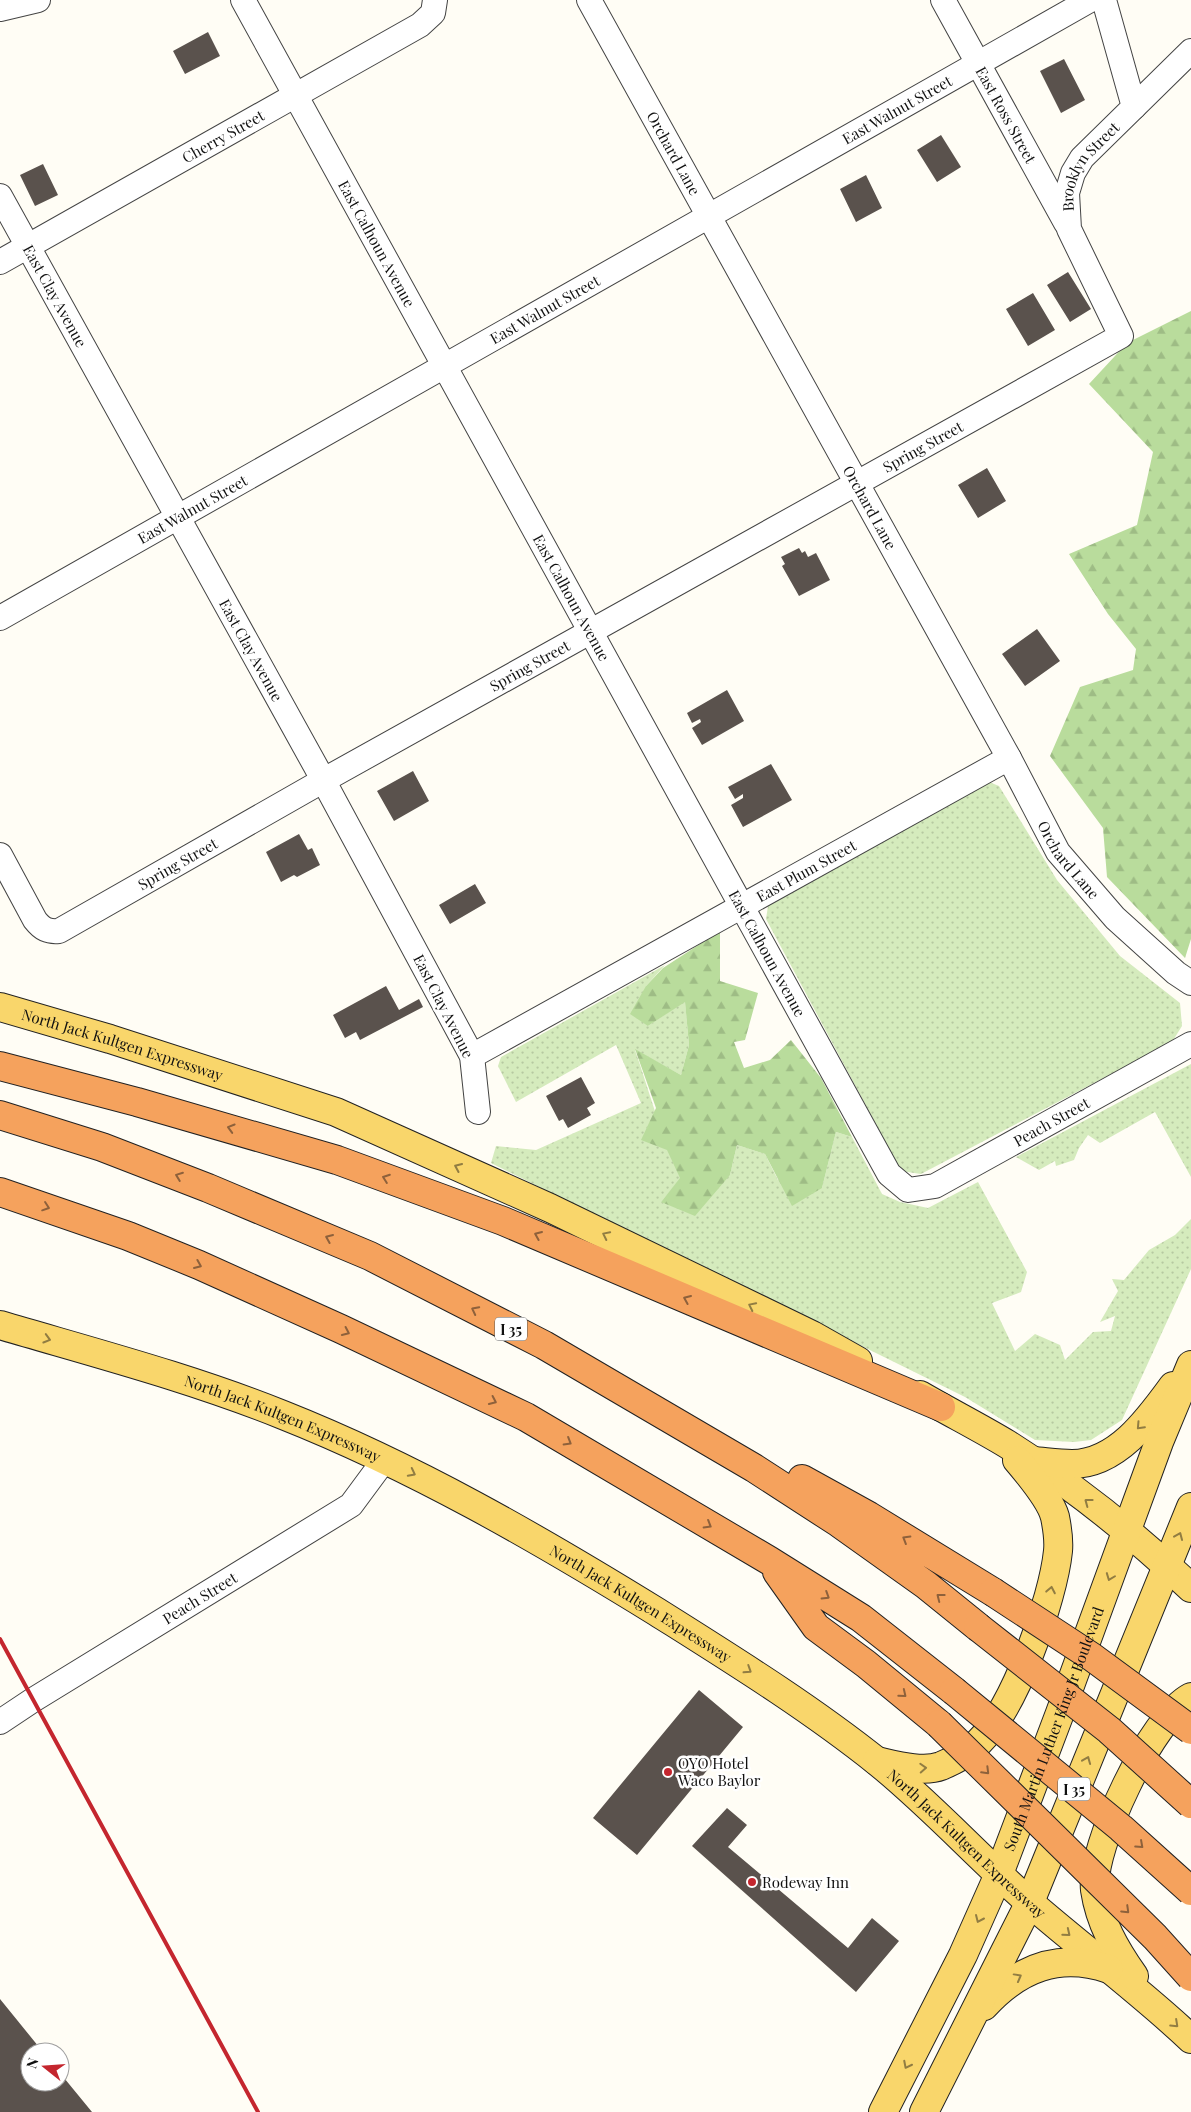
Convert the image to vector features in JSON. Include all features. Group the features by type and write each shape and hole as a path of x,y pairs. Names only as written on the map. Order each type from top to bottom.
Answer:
{"highway":[{"path":"0,1066 137,1102 337,1160 503,1220 941,1407"},
{"name":"I 35","path":"0,1115 102,1146 370,1256 544,1345 738,1459 839,1522 926,1585 1109,1730 1191,1804"},
{"name":"I 35","path":"0,1192 128,1236 199,1265 341,1329 526,1417 770,1561 861,1618 954,1691 1121,1828 1191,1891"},
{"path":"544,1345 754,1452 869,1516 1092,1657 1191,1730"},
{"path":"770,1561 816,1626 939,1724 1155,1937 1191,1976"}],"main road":[{"name":"North Jack Kultgen Expressway","path":"0,1007 110,1039 336,1112 541,1204 696,1278 812,1335 1032,1460 1127,1531 1191,1588"},
{"name":"North Jack Kultgen Expressway","path":"0,1325 171,1375 282,1414 385,1459 478,1507 611,1584 781,1692 876,1761 1030,1902 1154,2004 1191,2039"},
{"path":"1032,1460 1073,1464 1101,1458 1120,1446 1144,1422 1191,1360"},
{"name":"South Martin Luther King Jr Boulevard","path":"883,2112 963,1955 999,1874 1159,1442 1191,1365"},
{"path":"876,1761 914,1768 939,1767 979,1742 997,1718 1018,1681 1049,1598 1058,1549 1054,1515 1032,1478 1010,1453 973,1425"},
{"path":"924,2112 1030,1902 1191,1507"},
{"path":"1154,2004 1113,1947 1100,1911 1095,1888 1098,1861 1104,1840 1135,1768 1160,1726 1191,1697"},
{"path":"970,2022 994,1995 1011,1981 1029,1971 1068,1962 1083,1962 1111,1969"}],"street":[{"path":"0,9 38,0"},
{"name":"East Calhoun Avenue","path":"242,0 591,631 740,907 889,1174 908,1190"},
{"name":"Cherry Street","path":"0,262 420,24 433,13 435,0"},
{"name":"Orchard Lane","path":"589,0 1009,758 1058,852 1115,918 1191,983"},
{"name":"East Ross Street","path":"943,0 1069,229"},
{"name":"East Walnut Street","path":"0,618 1090,0"},
{"name":"Brooklyn Street","path":"1104,0 1134,107 1082,158 1073,173 1067,193 1069,229 1121,336"},
{"path":"1134,107 1186,64"},
{"name":"East Clay Avenue","path":"0,196 324,780 472,1056 478,1112"},
{"name":"Spring Street","path":"0,855 34,920 45,930 59,932 324,780 1121,336"},
{"name":"East Plum Street","path":"472,1056 1009,758"},
{"name":"Peach Street","path":"908,1190 935,1186 1191,1044"},
{"name":"Peach Street","path":"0,1722 351,1505 385,1459"}],"green space":[{"path":"1191,311 1191,939 1185,958 1107,877 1103,828 1050,756 1080,687 1133,670 1136,649 1108,614 1069,554 1137,525 1153,452 1089,384 1127,343"},
{"path":"989,782 999,786 1057,880 1120,956 1180,1003 1182,1026 1172,1042 921,1174 901,1171 766,919 768,906"},
{"path":"720,931 720,981 758,993 745,1040 734,1042 744,1068 770,1060 791,1040 821,1078 852,1137 836,1132 822,1188 792,1206 765,1154 737,1145 730,1175 695,1216 661,1202 680,1178 667,1150 641,1140 656,1108 635,1049 681,1075 689,1045 685,1002 648,1026 630,1014 646,986 663,968"},
{"path":"665,965 646,986 648,1026 685,1001 689,1045 681,1075 635,1050 662,1131 681,1178 661,1202 730,1175 737,1145 765,1154 778,1180 822,1188 836,1132 852,1137 882,1194 900,1202 928,1208 978,1182 1027,1272 1021,1292 992,1303 1015,1351 1035,1334 1060,1345 1065,1360 1093,1332 1111,1331 1115,1316 1100,1322 1118,1291 1112,1279 1124,1280 1149,1250 1175,1235 1191,1219 1191,1269 1122,1420 1091,1440 1074,1442 1035,1440 965,1397 491,1163 496,1146 536,1150 641,1103 616,1045 516,1102 498,1066 501,1057"},
{"path":"1191,1064 1191,1177 1155,1112 1100,1143 1088,1135 1079,1148 1074,1160 1056,1166 1055,1161 1039,1170 1016,1157"}],"building":[{"path":"208,32 220,56 185,74 173,51"},
{"path":"1064,59 1085,100 1061,113 1040,71"},
{"path":"941,135 961,167 937,182 917,150"},
{"path":"43,164 58,195 35,206 20,175"},
{"path":"866,175 882,208 856,222 840,189"},
{"path":"1068,272 1091,309 1070,322 1047,285"},
{"path":"1033,293 1055,330 1028,346 1006,309"},
{"path":"987,468 1006,501 978,518 958,485"},
{"path":"799,548 802,553 805,551 808,557 816,553 830,580 799,596 782,566 785,564 781,557"},
{"path":"1037,629 1060,661 1025,686 1002,654"},
{"path":"727,690 744,721 702,745 692,728 701,722 700,719 692,723 687,713"},
{"path":"771,764 792,800 743,827 731,805 743,798 743,794 735,799 728,787"},
{"path":"413,771 429,801 394,821 377,791"},
{"path":"299,834 308,850 312,848 320,865 297,877 294,875 281,882 266,852"},
{"path":"475,884 486,903 450,924 439,905"},
{"path":"386,986 399,1010 419,999 423,1007 360,1040 356,1032 345,1038 333,1015"},
{"path":"581,1077 595,1103 587,1108 591,1115 568,1128 563,1119 559,1121 546,1096"},
{"name":"OYO Hotel Waco Baylor","path":"699,1690 743,1727 637,1855 593,1818"},
{"name":"Rodeway Inn","path":"727,1808 747,1825 728,1847 848,1948 872,1918 899,1941 856,1992 692,1846"},
{"path":"0,1999 35,2042 20,2042 20,2092 70,2092 70,2085 92,2112 0,2112"}],"railway":[{"path":"0,1639 258,2112"}],"place":[{"name":"OYO Hotel Waco Baylor","path":"668,1772"},
{"name":"Rodeway Inn","path":"752,1882"}]}
